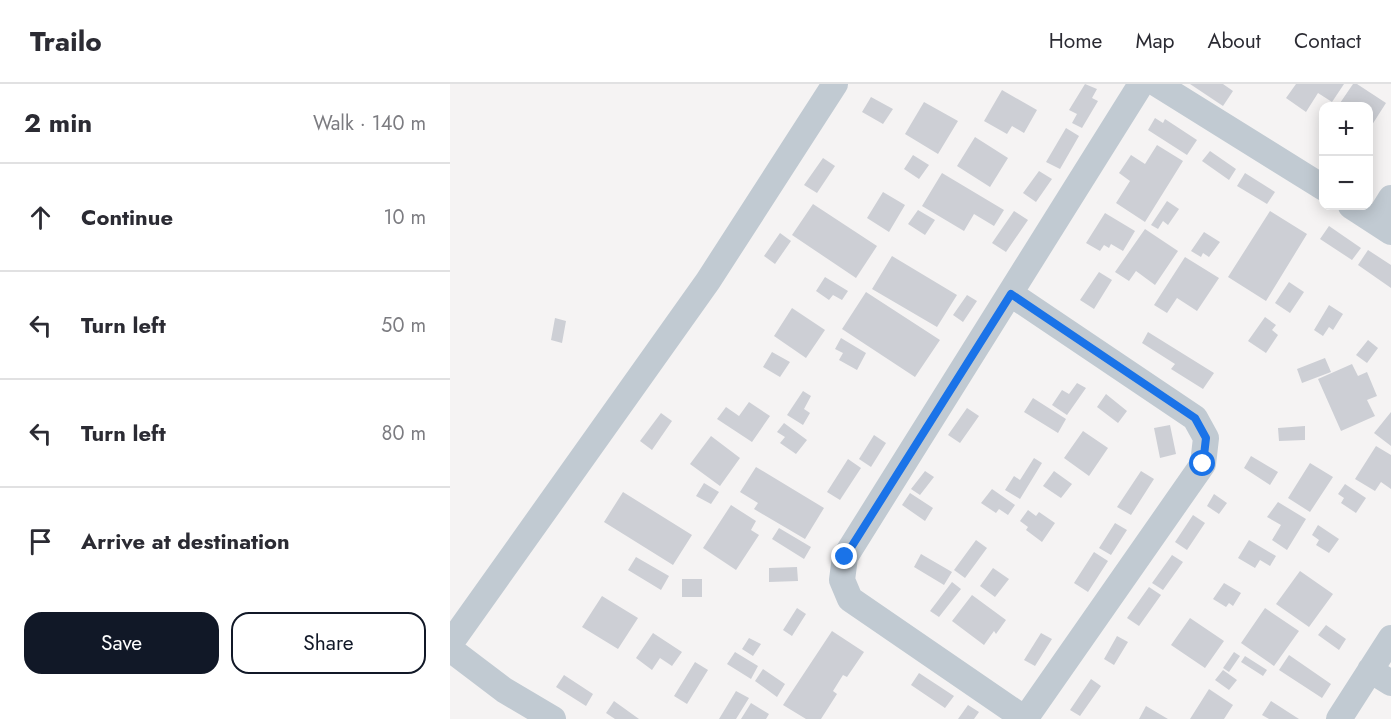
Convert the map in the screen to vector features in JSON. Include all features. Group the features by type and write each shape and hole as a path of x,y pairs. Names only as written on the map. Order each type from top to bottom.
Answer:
{"street":[{"path":"450,644 708,281 835,84"},
{"path":"1011,294 1195,418 1206,438 1203,464 1025,719 850,599 842,580 845,557 1141,84"},
{"path":"1157,84 1319,185"},
{"path":"1357,210 1384,227 1391,198"},
{"path":"1338,719 1381,676 1391,638"},
{"path":"450,649 504,690 553,719"}],"building":[{"path":"1085,84 1097,89 1092,98 1098,101 1082,128 1072,123 1077,114 1069,110"},
{"path":"1190,84 1223,84 1233,91 1223,106"},
{"path":"1296,84 1344,84 1332,102 1318,93 1306,112 1286,98"},
{"path":"1353,84 1357,84 1386,103 1373,123 1373,102 1341,102"},
{"path":"1002,90 1037,110 1024,133 1012,126 1007,134 984,121"},
{"path":"871,97 893,109 883,124 862,112"},
{"path":"924,102 958,121 938,154 905,134"},
{"path":"1155,118 1163,123 1165,119 1197,140 1187,155 1148,130"},
{"path":"1066,128 1079,136 1060,169 1046,162"},
{"path":"975,137 1008,158 990,187 957,166"},
{"path":"1157,145 1183,161 1145,222 1116,203 1130,181 1119,173 1131,155 1145,164"},
{"path":"1210,151 1236,169 1229,180 1202,161"},
{"path":"913,155 929,165 919,179 904,169"},
{"path":"823,158 835,166 817,193 804,185"},
{"path":"1039,171 1052,179 1036,202 1023,193"},
{"path":"942,173 1004,210 994,226 974,214 964,231 922,206"},
{"path":"1245,173 1275,192 1267,204 1237,186"},
{"path":"883,192 905,205 889,232 867,218"},
{"path":"1167,201 1179,209 1168,225 1163,221 1158,229 1151,225"},
{"path":"813,204 877,246 856,278 792,235"},
{"path":"918,210 935,220 925,235 908,224"},
{"path":"1014,211 1028,220 1006,252 992,243"},
{"path":"1270,211 1307,234 1266,301 1228,277"},
{"path":"1105,213 1135,231 1123,251 1111,244 1109,248 1104,245 1100,251 1086,243"},
{"path":"1329,226 1361,248 1352,260 1320,239"},
{"path":"1145,229 1178,251 1155,285 1136,271 1129,281 1115,272"},
{"path":"1204,232 1220,242 1209,257 1203,253 1201,257 1191,251"},
{"path":"780,233 791,241 775,264 764,256"},
{"path":"1368,250 1391,265 1391,288 1358,265"},
{"path":"892,256 957,295 937,327 872,289"},
{"path":"1185,257 1219,278 1197,311 1177,298 1167,313 1154,305"},
{"path":"1099,272 1112,280 1094,309 1080,300"},
{"path":"825,277 848,291 842,300 833,295 829,300 816,291"},
{"path":"1289,282 1304,292 1290,313 1275,303"},
{"path":"866,292 940,340 915,377 842,329"},
{"path":"967,295 977,301 963,322 953,315"},
{"path":"1329,305 1343,314 1333,330 1329,327 1323,336 1314,330"},
{"path":"792,308 825,330 806,358 774,336"},
{"path":"1265,317 1276,325 1272,330 1278,335 1266,353 1248,341"},
{"path":"555,318 566,321 562,343 551,340"},
{"path":"1148,332 1214,373 1203,389 1171,369 1175,364 1142,343"},
{"path":"841,338 866,353 857,370 839,360 843,353 835,349"},
{"path":"1368,340 1378,348 1367,363 1356,355"},
{"path":"772,352 790,362 780,377 763,367"},
{"path":"1325,358 1331,372 1302,383 1297,369"},
{"path":"1352,364 1358,376 1367,372 1377,396 1367,400 1375,416 1341,431 1318,379"},
{"path":"1077,383 1086,388 1067,415 1052,405 1062,390 1069,394"},
{"path":"803,391 811,396 804,409 810,413 803,425 787,415"},
{"path":"1106,394 1127,411 1118,423 1097,407"},
{"path":"1033,398 1066,419 1058,433 1024,412"},
{"path":"749,402 770,416 752,442 717,419 726,407 739,416"},
{"path":"967,408 979,416 960,443 948,435"},
{"path":"1391,412 1391,446 1374,433"},
{"path":"661,413 672,421 652,450 640,441"},
{"path":"784,423 807,440 796,454 780,443 785,437 777,432"},
{"path":"1170,425 1176,454 1160,458 1154,428"},
{"path":"1305,426 1305,440 1279,441 1278,428"},
{"path":"1083,431 1108,448 1089,476 1064,458"},
{"path":"874,435 886,443 871,467 859,459"},
{"path":"711,436 740,458 720,486 690,464"},
{"path":"1376,446 1391,455 1391,489 1381,482 1375,491 1355,479"},
{"path":"1251,456 1278,472 1270,485 1244,468"},
{"path":"1034,458 1042,463 1020,499 1005,490 1014,476 1020,480"},
{"path":"848,459 861,468 840,500 827,492"},
{"path":"1310,463 1333,477 1310,512 1288,498"},
{"path":"756,467 824,508 805,539 754,509 758,503 740,492"},
{"path":"925,471 934,477 920,495 911,489"},
{"path":"1054,471 1072,484 1061,498 1043,486"},
{"path":"1141,471 1154,479 1131,515 1117,507"},
{"path":"704,483 719,492 711,504 696,496"},
{"path":"1345,484 1366,498 1356,513 1341,503 1344,498 1338,494"},
{"path":"992,489 1015,505 1008,515 999,509 996,513 981,503"},
{"path":"623,492 692,535 673,565 604,522"},
{"path":"910,493 933,508 925,521 902,505"},
{"path":"1214,494 1227,503 1219,514 1207,506"},
{"path":"1278,502 1306,519 1287,550 1272,540 1281,525 1267,517"},
{"path":"731,505 756,521 751,530 759,535 736,570 703,548"},
{"path":"1028,510 1036,516 1039,512 1055,523 1042,542 1026,530 1028,527 1020,521"},
{"path":"1193,515 1205,523 1187,550 1175,542"},
{"path":"1115,523 1127,530 1111,555 1099,548"},
{"path":"1318,525 1339,539 1329,553 1316,545 1319,540 1312,535"},
{"path":"779,528 811,547 804,559 772,539"},
{"path":"976,540 987,548 965,578 954,570"},
{"path":"1249,540 1276,556 1270,566 1260,560 1255,568 1238,558"},
{"path":"1094,552 1108,561 1088,592 1074,583"},
{"path":"921,554 952,572 944,585 914,567"},
{"path":"1172,555 1183,562 1163,590 1152,583"},
{"path":"636,557 669,576 661,590 628,570"},
{"path":"797,567 798,581 769,582 769,568"},
{"path":"993,568 1009,579 995,597 980,586"},
{"path":"1300,571 1333,594 1309,627 1276,604"},
{"path":"682,579 702,579 702,597 682,597"},
{"path":"952,582 961,589 939,617 930,611"},
{"path":"1224,583 1241,593 1233,606 1229,603 1226,607 1213,599"},
{"path":"1149,587 1161,595 1139,626 1127,618"},
{"path":"972,595 1006,620 984,645 952,621"},
{"path":"602,596 638,618 618,649 582,627"},
{"path":"797,608 806,614 792,636 783,630"},
{"path":"1265,608 1299,631 1274,666 1241,643"},
{"path":"1190,618 1224,641 1205,668 1171,645"},
{"path":"1326,625 1346,639 1339,650 1318,635"},
{"path":"832,631 864,652 847,677 843,675 833,691 837,694 821,719 806,719 783,705"},
{"path":"653,633 682,652 672,666 660,658 652,670 636,658"},
{"path":"1041,633 1052,639 1035,666 1024,660"},
{"path":"1117,636 1128,642 1114,665 1104,659"},
{"path":"749,638 761,644 753,656 742,649"},
{"path":"735,652 758,666 751,679 727,664"},
{"path":"1234,652 1240,656 1229,672 1223,668"},
{"path":"1289,655 1331,684 1322,698 1279,670"},
{"path":"1245,656 1267,670 1263,676 1241,662"},
{"path":"695,662 708,670 687,704 674,696"},
{"path":"763,669 785,684 777,697 755,681"},
{"path":"1223,670 1237,680 1229,690 1215,680"},
{"path":"919,673 954,696 945,708 911,685"},
{"path":"564,675 593,694 586,706 556,687"},
{"path":"1091,679 1101,686 1080,716 1070,710"},
{"path":"1209,689 1233,705 1224,719 1190,719"},
{"path":"736,691 749,698 736,719 719,719"},
{"path":"614,701 639,719 615,719 606,713"},
{"path":"1271,701 1299,719 1269,719 1262,715"},
{"path":"751,703 769,714 766,719 741,719"},
{"path":"968,705 979,712 974,719 958,719"},
{"path":"1146,706 1168,719 1139,719"}],"route":[{"path":"845,557 1011,294 1195,418 1206,438 1203,464"}]}
